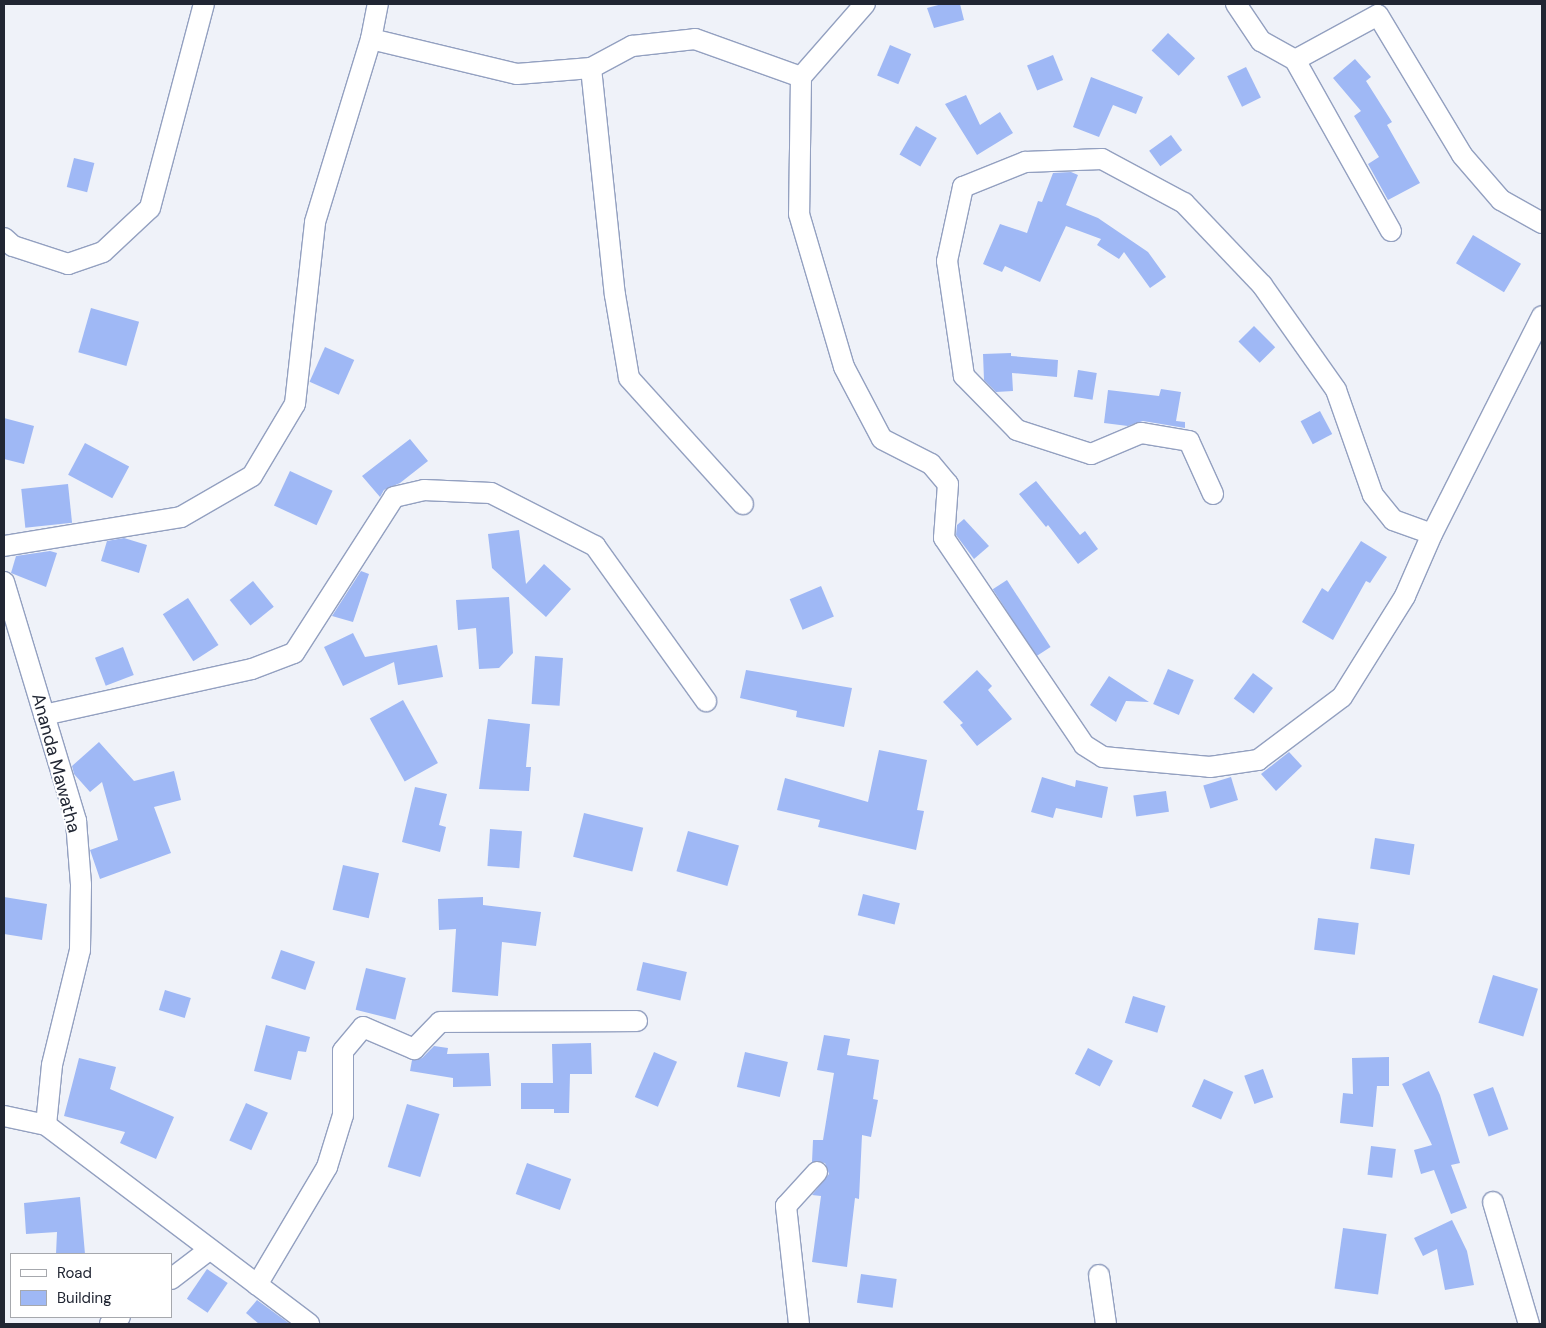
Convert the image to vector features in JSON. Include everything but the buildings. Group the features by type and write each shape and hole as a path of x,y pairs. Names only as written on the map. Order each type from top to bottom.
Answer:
{"street":[{"path":"190,4 198,30"},
{"path":"4,238 13,246 68,264 103,252 150,208 204,4"},
{"path":"4,546 181,517 252,476 295,404 315,222 372,40 378,4"},
{"path":"865,4 801,77 799,214 844,366 882,439 931,464 948,484 944,538 1084,745 1103,757 1210,767 1258,760 1342,697 1405,596 1432,534 1542,316"},
{"path":"1236,4 1261,41 1295,60 1391,231"},
{"path":"1295,60 1378,15 1462,155 1501,200 1542,223"},
{"path":"372,40 517,74 591,68 632,46 695,39 801,77"},
{"path":"591,68 615,295 629,378 743,504"},
{"path":"1212,494 1189,441 1141,432 1091,454 1017,430 964,376 947,261 964,187 1025,162 1102,159 1184,203 1262,285 1336,390 1373,495 1393,520 1432,534"},
{"path":"44,715 252,669 294,653 394,497 424,490 491,494 595,546 706,700"},
{"name":"Ananda Mawatha","path":"4,582 76,821 81,885 80,950 52,1065 46,1125"},
{"path":"257,1285 327,1167 343,1115 343,1051 362,1027 414,1049 440,1022 637,1021"},
{"path":"4,1116 46,1125 309,1324"},
{"path":"800,1324 786,1206 817,1172"},
{"path":"1494,1202 1529,1324"},
{"path":"172,1278 209,1250"},
{"path":"1099,1275 1106,1324"}]}
